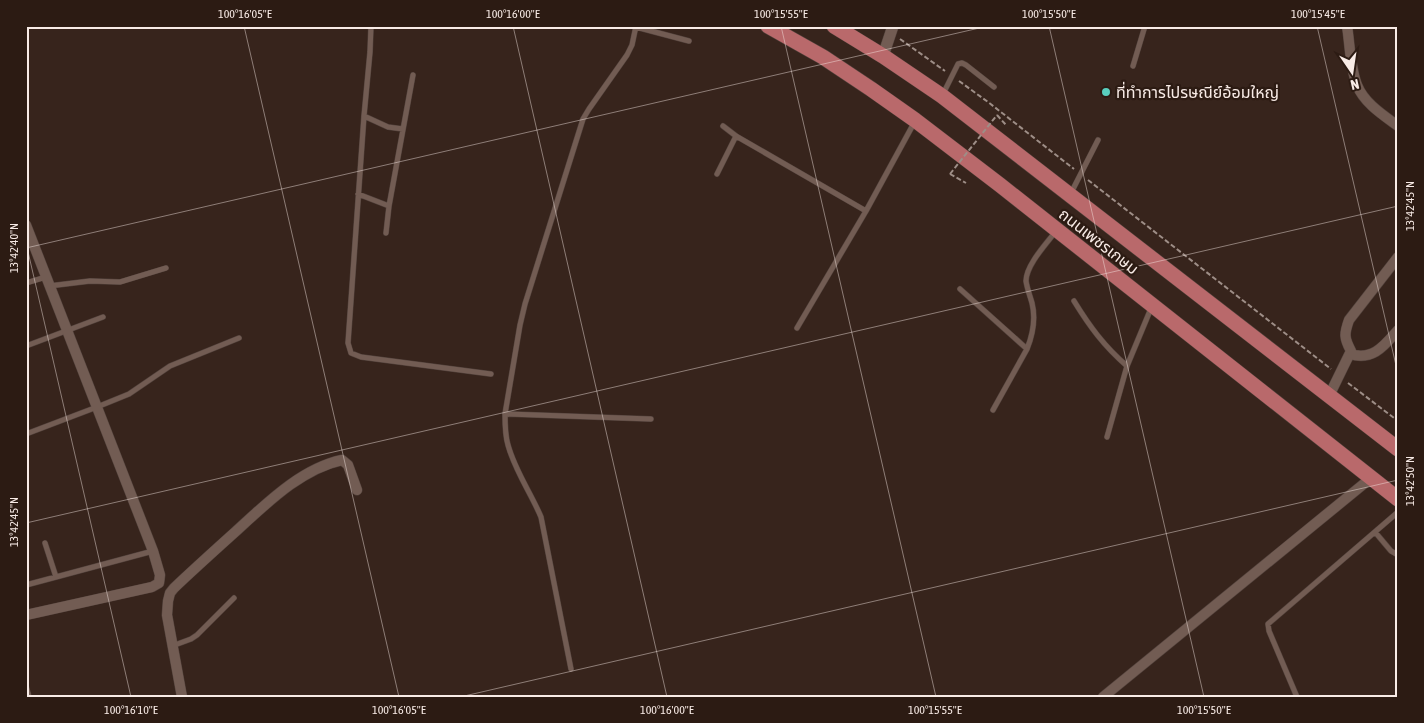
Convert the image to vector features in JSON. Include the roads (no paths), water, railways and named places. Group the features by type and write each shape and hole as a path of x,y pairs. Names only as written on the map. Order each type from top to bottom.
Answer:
{"main road":[{"name":"ถนนเพชรเกษม","path":"768,26 831,63 915,120 1398,499"},
{"name":"ถนนเพชรเกษม","path":"834,26 942,96 1398,449"}],"street":[{"path":"882,56 893,26"},
{"path":"1348,26 1352,67 1357,85 1365,98 1398,126"},
{"path":"26,225 153,551 160,575 159,583"},
{"path":"1329,396 1351,352 1346,342 1345,332 1349,320 1398,257"},
{"path":"1350,354 1367,356 1378,351 1398,330"},
{"path":"182,697 167,615 170,593 273,497 329,462 342,460 348,465 357,490"},
{"path":"1103,697 1372,478"},
{"path":"159,583 170,593"},
{"path":"26,615 152,587 159,583"}],"lane":[{"path":"371,26 348,343 352,353 361,358 491,374"},
{"path":"571,669 541,518 534,500 518,471 507,443 505,414 520,325 583,119 627,55 632,44 636,26 689,41"},
{"path":"1133,66 1145,26"},
{"path":"942,96 958,64 962,63 994,87"},
{"path":"386,233 412,75"},
{"path":"364,116 388,127 403,129"},
{"path":"797,328 866,212 915,120"},
{"path":"723,126 736,136 866,212"},
{"path":"717,174 736,136"},
{"path":"1070,195 1098,140"},
{"path":"358,194 389,206"},
{"path":"993,410 1031,339 1034,317 1026,280 1028,271 1056,229"},
{"path":"26,283 120,282 166,268"},
{"path":"960,289 1027,349"},
{"path":"1074,301 1102,343 1127,366"},
{"path":"1107,437 1127,366 1152,306"},
{"path":"26,346 102,317"},
{"path":"26,434 129,394 170,366 239,338"},
{"path":"505,414 651,419"},
{"path":"1297,697 1269,631 1268,624 1398,512"},
{"path":"1375,532 1391,551 1398,555"},
{"path":"45,542 56,577"},
{"path":"26,585 153,551"},
{"path":"172,646 197,635 234,598"},
{"path":"26,686 29,697"}],"place":[{"name":"ที่ทำการไปรษณีย์อ้อมใหญ่","path":"1106,92"}]}
